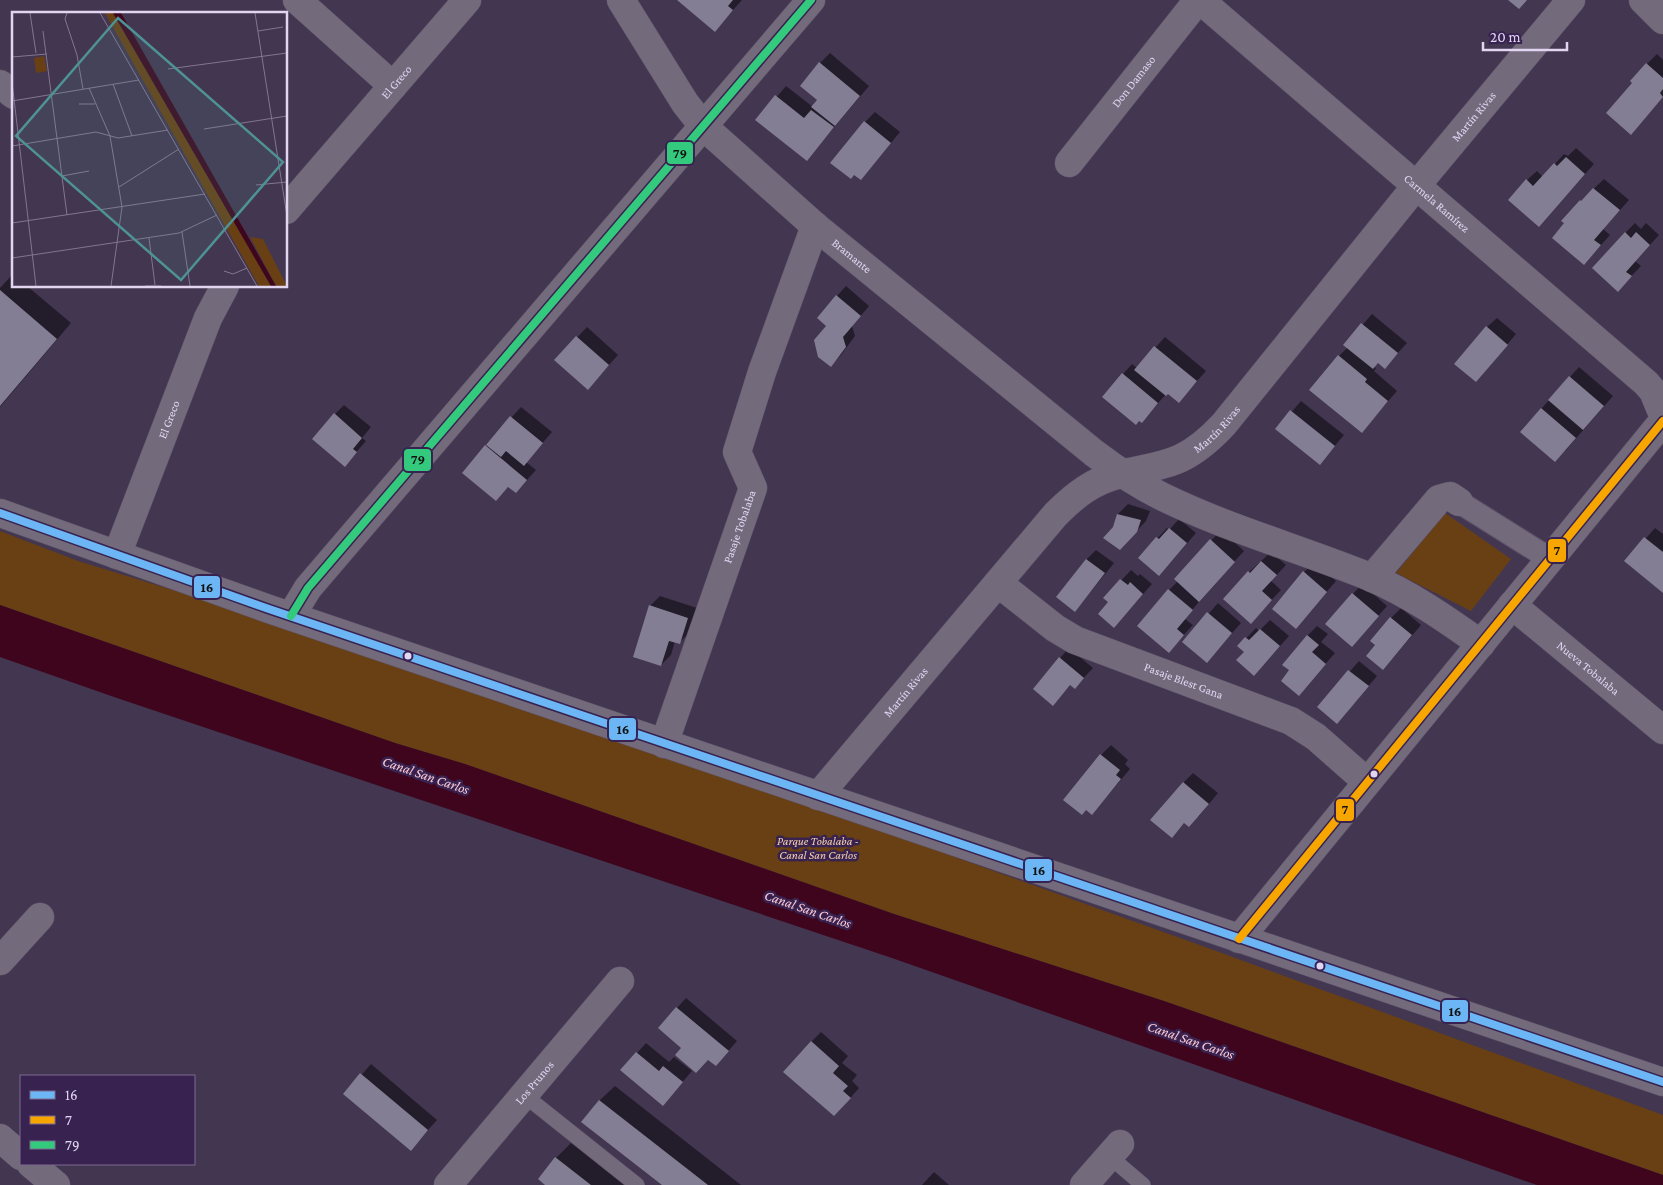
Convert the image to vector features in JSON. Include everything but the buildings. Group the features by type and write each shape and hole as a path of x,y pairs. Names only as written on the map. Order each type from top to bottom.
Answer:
{"street":[{"path":"297,0 393,86"},
{"name":"El Greco","path":"288,208 467,0"},
{"name":"Bramante","path":"621,0 685,103 703,126 815,226 1086,447 1122,473"},
{"path":"292,616 308,588 811,0"},
{"name":"Don Damaso","path":"1069,163 1199,0"},
{"name":"Carmela Ramírez","path":"1199,0 1646,383 1653,391 1663,415"},
{"name":"Martín Rivas","path":"818,796 1071,498 1104,478 1156,467 1180,458 1211,438 1416,186 1571,0"},
{"path":"1643,0 1663,20"},
{"path":"0,84 12,94"},
{"name":"Pasaje Tobalaba","path":"664,744 753,488 737,452 762,372 815,226"},
{"name":"El Greco","path":"118,555 208,318 224,288"},
{"path":"1239,939 1663,420"},
{"path":"1122,473 1160,496 1198,513 1372,578 1438,613 1480,644"},
{"path":"1372,578 1439,499 1450,496 1550,559"},
{"path":"0,513 664,744 1663,1082"},
{"name":"Pasaje Blest Gana","path":"998,583 1054,628 1075,640 1277,714 1291,721 1316,737 1367,782"},
{"name":"Nueva Tobalaba","path":"1512,606 1663,730"},
{"path":"0,960 40,916"},
{"name":"Los Prunos","path":"448,1185 620,981"},
{"path":"0,1138 20,1158"},
{"path":"1084,1185 1115,1150"}],"lane":[{"path":"524,1095 637,1185"},
{"path":"1115,1150 1144,1185"}],"green space":[{"path":"1445,513 1511,559 1471,611 1396,573"},
{"name":"Parque Tobalaba - Canal San Carlos","path":"0,531 78,561 261,617 830,812 1663,1115 1663,1175 1164,1001 894,914 465,764 395,743 0,605"}],"water":[{"name":"Canal San Carlos","path":"0,605 395,743 465,764 894,914 1164,1001 1663,1175 1663,1185 1537,1185 892,958 114,697 0,657"}],"transit line":[{"name":"79","path":"291,616 308,588 811,0"},
{"name":"7","path":"1239,939 1663,421"},
{"name":"16","path":"0,513 266,608 1663,1082"}]}
